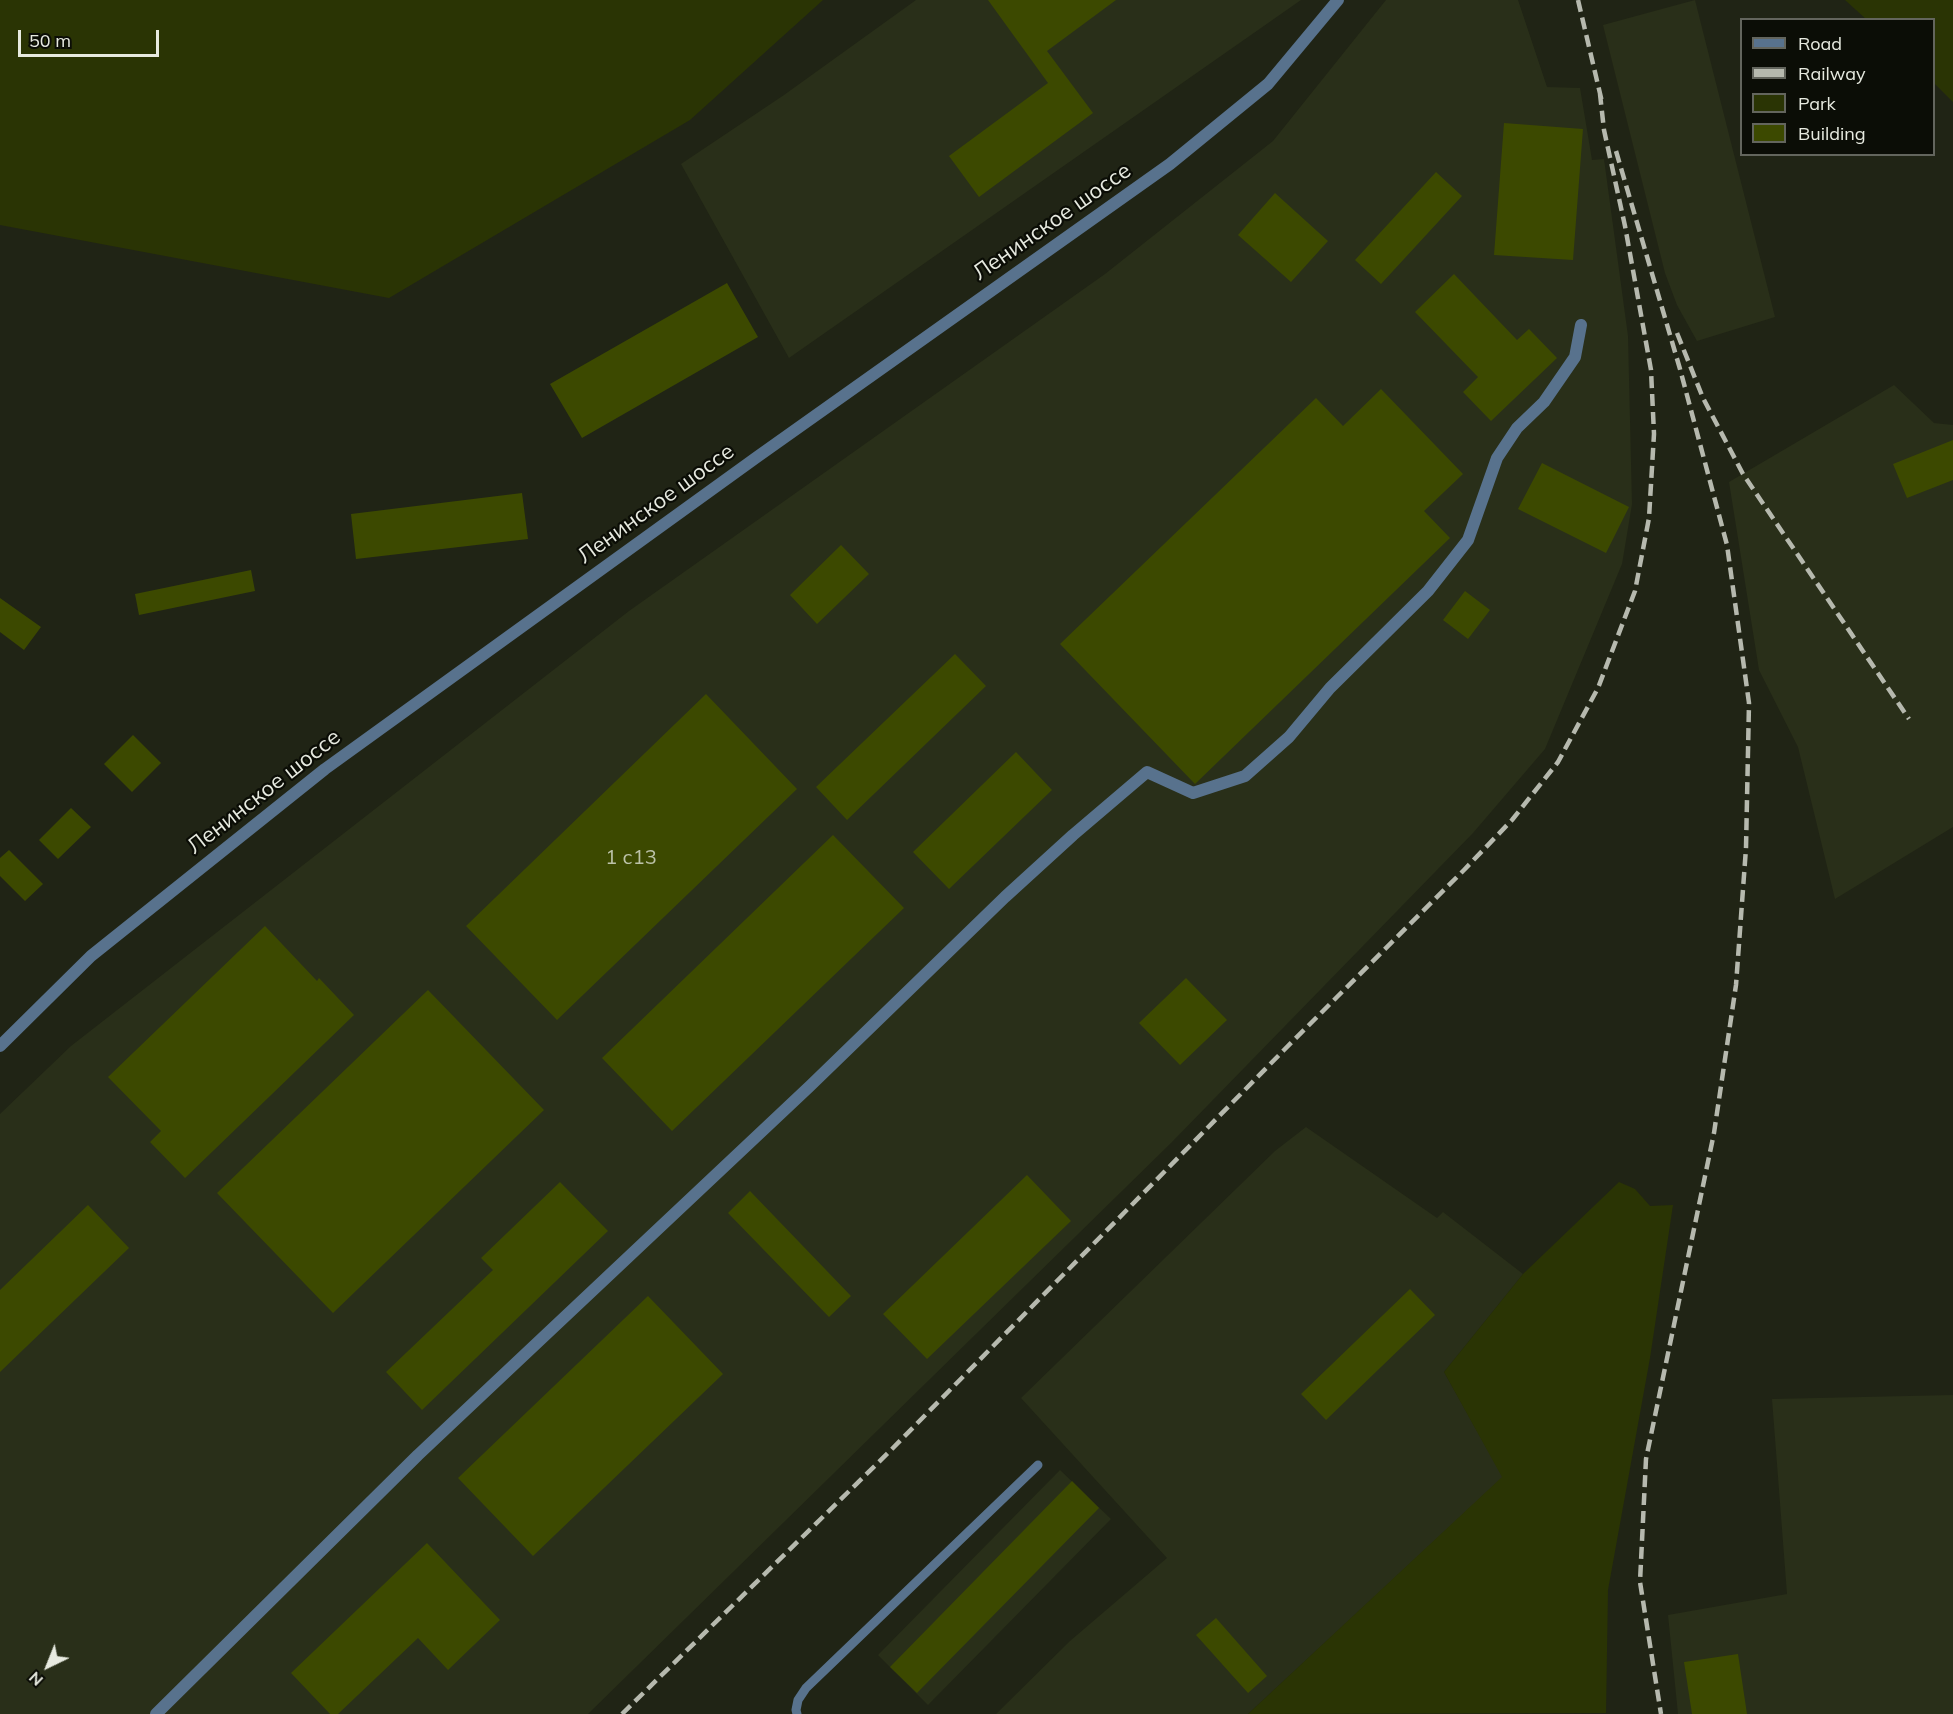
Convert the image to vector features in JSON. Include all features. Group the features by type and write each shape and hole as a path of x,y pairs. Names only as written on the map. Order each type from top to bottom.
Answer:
{"street":[{"name":"Ленинское шоссе","path":"0,1046 91,956 325,769 757,457 1170,164 1268,84 1338,0"},
{"path":"156,1714 418,1455 810,1086 997,904 1073,834 1147,772 1193,793 1245,776 1289,737 1330,688 1428,591 1468,540 1497,458 1517,428 1544,402 1575,357 1581,325"}],"lane":[{"path":"797,1714 798,1700 806,1688 1038,1465"}],"shaded area":[{"path":"916,0 1301,0 789,358 681,164 784,95"},
{"path":"1386,0 1518,0 1547,87 1580,88 1592,160 1604,159 1628,336 1632,504 1622,564 1545,749 1473,833 1171,1143 588,1714 0,1714 0,1114 71,1046 629,611 1105,274 1273,141"},
{"path":"1695,0 1775,317 1697,341 1677,305 1665,273 1603,25"},
{"path":"1894,385 1934,423 1953,425 1953,827 1835,899 1798,747 1759,670 1729,482"},
{"path":"1306,1127 1437,1218 1443,1212 1523,1274 1444,1372 1503,1477 1248,1714 996,1714 1070,1641 1167,1558 1021,1398 1275,1151"},
{"path":"1953,1395 1953,1714 1678,1714 1668,1615 1787,1594 1772,1399"},
{"path":"1060,1470 1111,1519 928,1705 878,1655"}],"green space":[{"path":"0,0 823,0 690,120 389,298 0,225"},
{"path":"1845,0 1953,0 1953,102 1935,84 1935,18 1865,18"},
{"path":"1619,1182 1635,1189 1650,1206 1673,1205 1650,1358 1608,1590 1606,1713 1248,1714 1502,1477 1444,1372 1523,1274"}],"building":[{"path":"988,0 1116,0 1047,51 1093,113 979,197 949,156 1048,83"},
{"path":"1504,123 1583,129 1573,260 1494,255"},
{"path":"1436,172 1462,196 1381,284 1355,260"},
{"path":"1275,193 1328,241 1291,282 1238,235"},
{"path":"1454,274 1517,340 1529,329 1557,358 1491,421 1463,392 1478,377 1415,312"},
{"path":"727,283 758,337 582,438 550,384"},
{"path":"1381,389 1463,474 1424,511 1450,538 1195,784 1060,644 1316,398 1343,426"},
{"path":"1953,440 1953,480 1907,498 1893,464"},
{"path":"1542,463 1629,507 1606,553 1518,509"},
{"path":"522,493 528,539 356,559 351,514"},
{"path":"841,545 869,574 817,624 790,595"},
{"path":"251,570 255,591 139,615 135,594"},
{"path":"1465,591 1490,610 1468,639 1443,620"},
{"path":"0,598 41,627 24,650 0,632"},
{"path":"955,654 986,686 847,820 816,787"},
{"path":"706,694 797,789 557,1020 466,926"},
{"path":"133,735 161,763 132,792 104,764"},
{"path":"1016,752 1052,790 949,889 913,852"},
{"path":"71,808 91,827 58,859 39,840"},
{"path":"833,835 904,908 672,1131 602,1058"},
{"path":"9,850 43,884 25,901 0,876 0,858"},
{"path":"265,926 317,981 319,978 354,1015 185,1178 150,1142 161,1131 108,1077"},
{"path":"1186,978 1227,1020 1180,1065 1139,1023"},
{"path":"428,990 544,1110 333,1313 217,1193"},
{"path":"1027,1175 1071,1221 927,1359 883,1314"},
{"path":"560,1182 608,1231 422,1410 386,1372 493,1270 481,1258"},
{"path":"750,1191 851,1296 829,1317 728,1213"},
{"path":"88,1205 129,1248 0,1372 0,1290"},
{"path":"1410,1289 1435,1315 1326,1420 1301,1394"},
{"path":"648,1296 723,1374 533,1556 458,1478"},
{"path":"1072,1481 1099,1508 917,1693 890,1667"},
{"path":"427,1543 500,1620 448,1670 418,1638 338,1714 330,1714 291,1673"},
{"path":"1216,1618 1267,1676 1248,1693 1196,1635"},
{"path":"1738,1654 1747,1714 1692,1714 1684,1662"}],"railway":[{"path":"1578,0 1602,102"},
{"path":"622,1714 890,1451 1464,870 1512,820 1558,762 1598,688 1635,591 1649,518 1654,434 1651,370 1625,226 1604,130 1600,94"},
{"path":"1616,151 1680,369 1727,545 1749,703 1746,848 1736,985 1714,1133 1646,1459 1640,1582 1661,1714"},
{"path":"1677,333 1703,398 1743,474 1909,719"}]}
